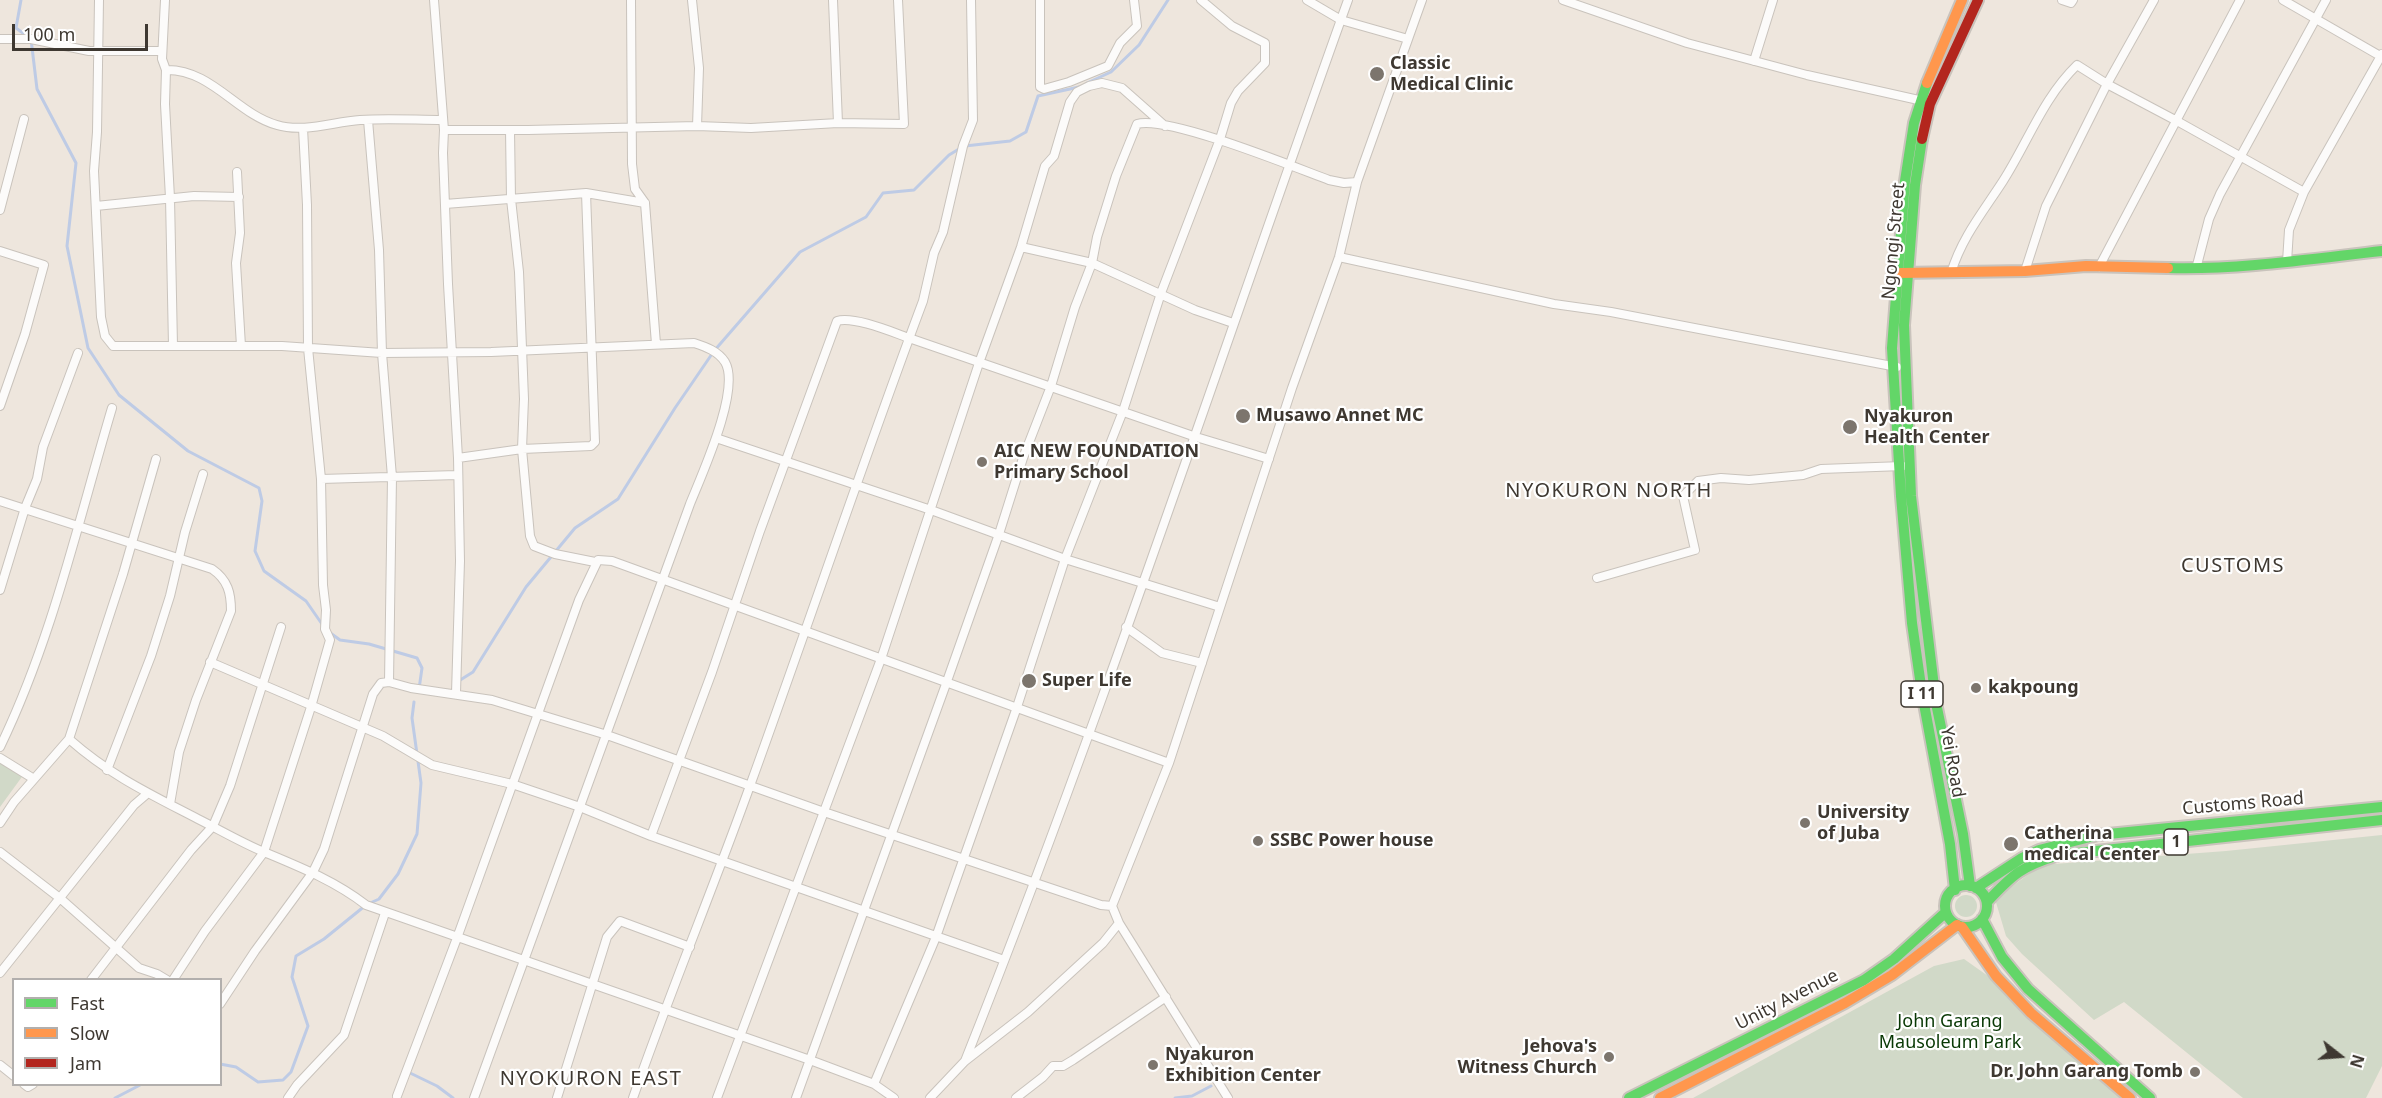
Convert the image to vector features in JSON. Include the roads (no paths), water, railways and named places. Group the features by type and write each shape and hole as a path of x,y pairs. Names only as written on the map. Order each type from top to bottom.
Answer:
{"main road":[{"name":"Ngongi Street","path":"1905,466 1893,368 1892,327 1902,273 1925,102 1962,0"},
{"name":"Ngongi Street","path":"1925,102 1978,0"},
{"path":"1902,273 2099,267 2196,269 2382,251"},
{"name":"Ngongi Street","path":"1902,273 1906,496"},
{"name":"Yei Road","path":"1906,496 1933,681 1973,887"},
{"name":"Yei Road","path":"1906,496 1915,644 1950,844 1955,890"},
{"name":"Customs Road","path":"1973,887 2039,850 2098,836 2382,807"},
{"name":"Customs Road","path":"1987,902 2010,877 2033,863 2059,855 2382,820"},
{"name":"1","path":"1955,890 1962,886 1973,887"},
{"path":"1973,887 1981,892 1987,902"},
{"path":"1955,890 1947,899 1946,912 1996,976 2024,1005 2130,1098"},
{"name":"1","path":"1982,920 1987,910 1987,902"},
{"name":"Unity Avenue","path":"1629,1098 1864,980 1894,960 1946,912"},
{"path":"1959,926 1973,926 1982,920 2002,957 2028,989 2150,1098"},
{"name":"Unity Avenue","path":"1660,1098 1845,1003 1892,975 1959,926"}],"street":[{"path":"99,0 97,132 94,171 101,317 105,336 113,346 241,346 382,353 694,343 714,351 726,363 730,378 716,438 474,1098"},
{"path":"165,0 162,59 166,70 165,104 170,198 173,346"},
{"path":"434,0 444,130 445,204 458,458 460,561 456,693"},
{"path":"631,0 631,126 635,189 645,203 656,344"},
{"path":"692,0 699,68 697,126"},
{"path":"833,0 838,123"},
{"path":"444,130 631,126 752,128 838,123 904,124 898,0"},
{"path":"633,1098 664,1009 690,947 750,785 923,301 934,253 943,232 955,188 963,146 973,120 971,0"},
{"path":"1040,0 1040,87 1044,89 1069,82 1108,66 1120,43 1137,26 1134,0"},
{"path":"874,1084 936,937 1017,707 1065,559 1123,411 1161,293 1220,140 1231,103 1238,91 1265,63 1267,52 1265,43 1232,26 1201,0"},
{"path":"1307,0 1341,20 1408,39"},
{"path":"965,1061 1034,883 1196,437 1233,323 1348,0"},
{"path":"1228,1098 1119,923 1112,906 1168,763 1339,257 1356,182 1422,0"},
{"path":"1563,0 1687,43 1925,102"},
{"path":"1754,61 1773,0"},
{"path":"2062,0 2071,3 2073,0"},
{"path":"2025,271 2046,206 2107,84 2154,0"},
{"path":"2099,267 2240,0"},
{"path":"2283,0 2382,56 2304,192 2289,230 2287,262"},
{"path":"2196,269 2209,219 2220,194 2326,0"},
{"path":"0,39 31,39 99,52 162,51"},
{"path":"1951,273 1959,250 1973,224 2004,180 2042,109 2065,77 2077,65 2107,84 2304,192"},
{"path":"166,70 174,70 211,83 250,111 277,125 303,128 320,124 368,120 443,120"},
{"path":"717,1098 881,659 979,363 1021,247 1045,166 1054,156 1071,102 1077,92 1089,86 1102,83 1122,88 1166,126"},
{"path":"0,210 24,119"},
{"path":"368,120 379,250 382,353 392,477 389,682"},
{"path":"796,1098 946,684 1023,458 1051,386 1075,307 1092,263 1097,237 1116,176 1137,124 1143,122 1166,126 1220,140 1329,180 1344,183 1356,182"},
{"path":"174,978 264,852 330,640 325,629 321,479 308,348 307,206 303,128"},
{"path":"510,130 511,199 519,272 522,350 522,449 530,536 534,546 555,554 595,562 602,559 612,561 1168,763"},
{"path":"237,172 240,233 236,263 241,346"},
{"path":"445,204 586,193 645,203"},
{"path":"458,458 522,449 594,446 586,193"},
{"path":"96,206 170,198 239,197"},
{"path":"1021,247 1092,263 1195,310 1233,323"},
{"path":"0,251 44,265 25,334 0,406"},
{"path":"1339,257 1554,304 1611,312 1893,368 1905,367"},
{"path":"651,836 837,321 869,325 1196,437 1269,459"},
{"path":"0,590 25,508 37,479 43,447 78,353"},
{"path":"0,747 22,703 79,526 112,408"},
{"path":"716,438 931,510 1065,559 1220,607"},
{"path":"0,822 69,739 156,459"},
{"path":"1597,578 1695,550 1683,496 1698,482 1721,478 1749,480 1803,475 1821,469 1905,466"},
{"path":"107,770 152,656 180,558 184,532 203,474"},
{"path":"321,479 457,474"},
{"path":"0,501 212,569 225,580 229,588 231,611 210,662 179,752 170,804"},
{"path":"397,1096 595,562"},
{"path":"92,978 191,850 213,826 230,786 264,686 281,627"},
{"path":"1126,627 1162,653 1202,663"},
{"path":"210,662 383,736 432,765 512,784 580,807 651,836 1004,960"},
{"path":"222,1001 255,951 313,872 324,849 361,727 376,689 381,683 389,682 421,690 456,693 492,700 607,735 963,860 1101,905 1112,906"},
{"path":"69,739 107,770 147,793 264,852 313,872 385,914 810,1060 874,1084 894,1098"},
{"path":"0,758 34,779"},
{"path":"0,973 134,806 147,793"},
{"path":"0,852 61,899 139,969 164,978"},
{"path":"288,1098 297,1085 344,1035 385,914"},
{"path":"557,1098 607,937 616,923 620,921 690,947"},
{"path":"930,1098 965,1061 1028,1012 1103,943 1119,923"},
{"path":"1016,1098 1053,1066 1063,1066 1073,1060 1166,997"},
{"path":"0,1065 12,1074"},
{"path":"875,1098 883,1090"}],"waterway":[{"path":"21,0 16,28 31,39 37,89 76,163 67,246 88,348 119,395 188,451 259,488 262,501 255,551 264,571 306,601 324,627"},
{"path":"1087,83 1111,72 1139,45 1168,0"},
{"path":"965,146 1010,141 1026,132 1038,96 1079,87"},
{"path":"457,682 473,672 526,587 575,528 618,499 714,351 800,252 866,217 883,193 914,190 949,155 959,149"},
{"path":"329,632 340,640 369,644 417,658 422,668 419,689"},
{"path":"222,1064 236,1067 258,1082 283,1080 291,1072 308,1026 292,977 296,956 324,939 366,905 379,899 398,874 417,834 421,783 412,718 414,702"},
{"path":"408,1072 437,1086 453,1098"},
{"path":"115,1098 138,1086"},
{"path":"1175,1098 1192,1096 1211,1086"}],"place":[{"name":"Classic Medical Clinic","path":"1377,74"},
{"name":"Musawo Annet MC","path":"1243,416"},
{"name":"Nyakuron Health Center","path":"1850,427"},
{"name":"AIC NEW FOUNDATION Primary School","path":"982,462"},
{"name":"Super Life","path":"1029,681"},
{"name":"kakpoung","path":"1976,688"},
{"name":"University of Juba","path":"1805,823"},
{"name":"SSBC Power house","path":"1258,841"},
{"name":"Catherina medical Center","path":"2011,844"},
{"name":"Jehova's Witness Church","path":"1609,1057"},
{"name":"Nyakuron Exhibition Center","path":"1153,1065"},
{"name":"Dr. John Garang Tomb","path":"2195,1072"}],"district":[{"name":"NYOKURON NORTH","path":"1609,491"},
{"name":"CUSTOMS","path":"2233,566"},
{"name":"NYOKURON EAST","path":"591,1079"}],"park label":[{"name":"John Garang Mausoleum Park","path":"1950,1032"}]}
